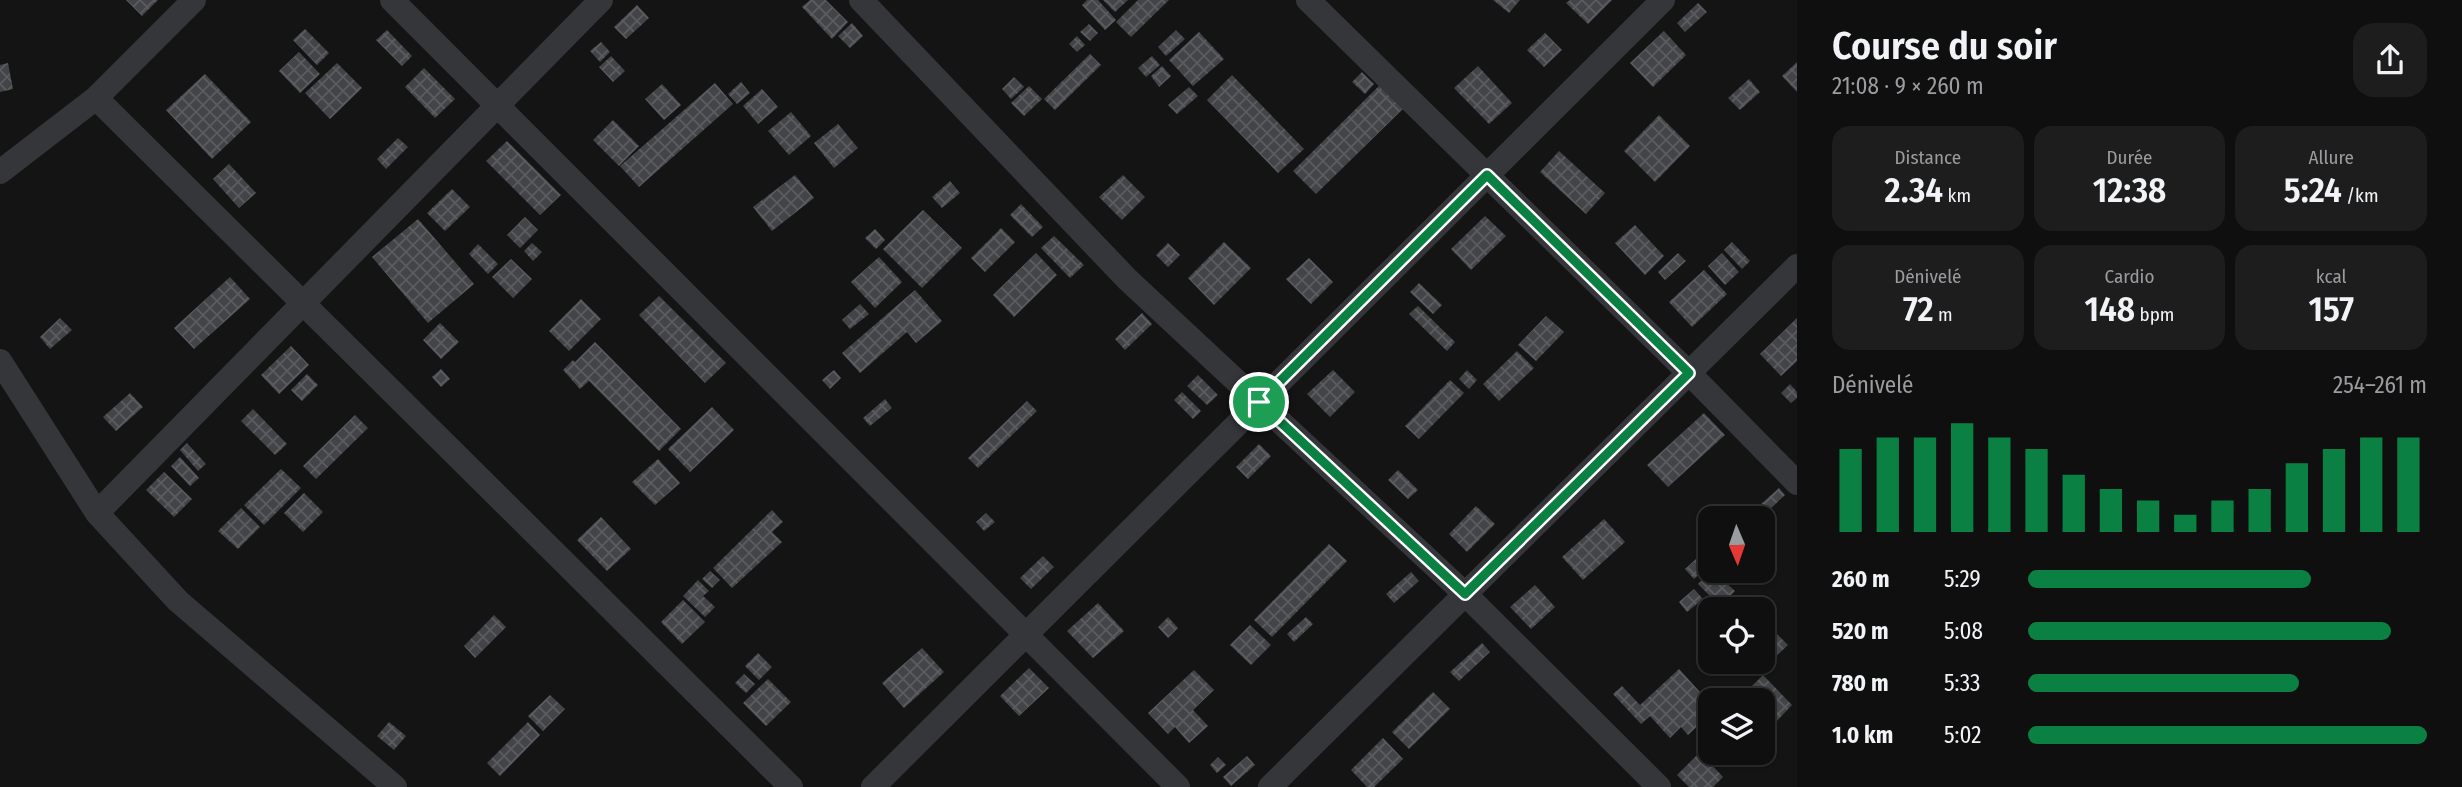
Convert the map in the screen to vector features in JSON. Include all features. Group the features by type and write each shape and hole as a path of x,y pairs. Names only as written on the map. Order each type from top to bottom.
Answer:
{"street":[{"path":"0,172 96,98 194,0"},
{"path":"393,0 1178,787"},
{"path":"97,513 601,0"},
{"path":"861,0 1127,279 1465,594 1659,787"},
{"path":"1308,0 1689,373 1797,483"},
{"path":"873,787 1662,0"},
{"path":"96,98 790,787"},
{"path":"1270,787 1797,266"},
{"path":"0,361 97,513 178,601 395,787"}],"building":[{"path":"126,0 158,0 142,16"},
{"path":"810,0 826,0 848,22 832,39 802,7"},
{"path":"1087,0 1098,0 1116,20 1105,30 1082,5"},
{"path":"1103,0 1128,0 1115,12"},
{"path":"1138,0 1169,0 1131,37 1116,22"},
{"path":"1493,0 1520,0 1509,13"},
{"path":"1570,0 1612,0 1588,24 1566,3"},
{"path":"1698,3 1707,12 1685,32 1677,23"},
{"path":"637,5 649,18 626,39 614,27"},
{"path":"852,23 863,36 850,48 838,36"},
{"path":"1089,24 1098,33 1090,41 1080,32"},
{"path":"305,29 329,53 317,65 293,40"},
{"path":"387,30 412,56 402,66 376,40"},
{"path":"1176,30 1185,39 1166,56 1158,47"},
{"path":"1664,31 1686,55 1653,87 1630,63"},
{"path":"1199,32 1224,59 1193,86 1169,60"},
{"path":"1545,33 1562,50 1544,67 1527,50"},
{"path":"1077,36 1085,45 1077,52 1069,44"},
{"path":"601,42 610,52 600,62 590,51"},
{"path":"299,52 320,74 300,93 279,71"},
{"path":"1090,54 1101,65 1055,110 1044,99"},
{"path":"611,56 625,71 613,82 599,67"},
{"path":"1152,56 1160,65 1146,77 1138,68"},
{"path":"1797,62 1797,92 1782,76"},
{"path":"8,63 13,89 0,92 0,65"},
{"path":"337,63 362,88 330,119 305,93"},
{"path":"1162,66 1171,76 1159,87 1151,76"},
{"path":"1478,66 1512,103 1489,124 1454,88"},
{"path":"424,68 455,99 435,118 405,87"},
{"path":"1362,72 1374,84 1365,94 1352,82"},
{"path":"205,74 251,122 212,159 166,110"},
{"path":"1232,75 1304,149 1278,173 1207,100"},
{"path":"1014,77 1024,87 1011,99 1002,89"},
{"path":"1749,79 1760,92 1740,110 1728,98"},
{"path":"1384,81 1408,104 1316,194 1293,171"},
{"path":"741,82 750,93 737,104 728,94"},
{"path":"715,83 733,104 639,187 620,166"},
{"path":"662,84 681,105 664,120 645,99"},
{"path":"1029,86 1042,99 1024,116 1011,103"},
{"path":"1189,87 1198,96 1177,114 1168,105"},
{"path":"762,89 778,107 758,124 743,106"},
{"path":"791,112 811,136 789,155 768,131"},
{"path":"1659,115 1690,146 1655,182 1624,151"},
{"path":"613,120 639,146 619,166 593,140"},
{"path":"838,124 858,148 834,168 814,143"},
{"path":"398,138 408,147 386,169 377,159"},
{"path":"507,141 561,195 540,215 486,161"},
{"path":"1559,151 1605,193 1586,214 1540,172"},
{"path":"229,164 256,193 239,208 213,179"},
{"path":"795,175 814,198 772,231 753,207"},
{"path":"1123,175 1145,197 1122,220 1099,197"},
{"path":"950,181 960,193 942,208 932,197"},
{"path":"452,189 470,207 445,231 427,213"},
{"path":"1021,204 1043,227 1032,237 1010,215"},
{"path":"923,210 962,248 922,288 883,249"},
{"path":"1485,216 1506,236 1471,270 1451,249"},
{"path":"525,217 538,230 520,248 507,235"},
{"path":"418,219 474,284 428,323 372,257"},
{"path":"1635,225 1664,256 1645,275 1615,243"},
{"path":"1001,228 1015,242 985,272 971,258"},
{"path":"875,229 885,240 876,249 865,238"},
{"path":"1054,236 1084,265 1070,278 1041,248"},
{"path":"1224,242 1251,268 1214,305 1188,278"},
{"path":"1732,242 1750,261 1742,269 1724,250"},
{"path":"532,243 542,252 533,261 524,251"},
{"path":"1168,243 1180,255 1168,267 1156,255"},
{"path":"478,244 498,264 488,274 469,254"},
{"path":"1036,253 1057,275 1014,317 993,295"},
{"path":"1678,253 1686,261 1665,280 1658,272"},
{"path":"1722,253 1739,272 1725,285 1708,266"},
{"path":"879,257 902,282 875,308 851,282"},
{"path":"1309,258 1333,282 1311,304 1286,279"},
{"path":"511,259 532,279 513,298 492,277"},
{"path":"1704,270 1727,294 1692,327 1669,302"},
{"path":"230,277 250,299 194,349 174,328"},
{"path":"1419,283 1442,305 1433,314 1410,292"},
{"path":"915,290 942,321 916,343 907,332 860,373 842,353"},
{"path":"659,296 726,363 705,383 639,315"},
{"path":"581,299 601,319 569,351 549,331"},
{"path":"860,304 869,314 850,329 842,320"},
{"path":"1418,306 1455,342 1447,351 1409,314"},
{"path":"1142,313 1152,324 1125,350 1115,339"},
{"path":"1546,316 1564,332 1536,361 1518,345"},
{"path":"60,318 72,330 50,349 40,337"},
{"path":"1797,318 1797,361 1781,376 1760,354"},
{"path":"440,323 459,342 441,359 423,340"},
{"path":"595,342 681,429 659,451 589,381 580,389 563,370"},
{"path":"291,346 309,365 279,394 261,375"},
{"path":"1517,351 1534,368 1499,401 1483,384"},
{"path":"441,369 450,379 441,387 432,377"},
{"path":"834,370 841,378 830,389 822,380"},
{"path":"1333,370 1355,392 1330,417 1307,394"},
{"path":"1467,370 1477,380 1469,389 1459,379"},
{"path":"307,374 318,385 302,401 291,390"},
{"path":"1198,375 1218,395 1207,405 1187,386"},
{"path":"1450,380 1464,393 1419,439 1405,426"},
{"path":"1790,384 1797,392 1797,398 1791,403 1781,393"},
{"path":"1182,392 1201,411 1193,419 1174,400"},
{"path":"130,393 143,407 116,431 103,417"},
{"path":"885,399 892,408 870,426 863,418"},
{"path":"1027,401 1037,411 978,468 968,458"},
{"path":"712,407 734,430 690,472 668,449"},
{"path":"253,409 287,444 275,455 241,421"},
{"path":"1704,413 1725,435 1668,487 1647,465"},
{"path":"355,415 368,428 316,479 303,466"},
{"path":"187,443 206,464 198,471 180,450"},
{"path":"1259,444 1271,456 1248,479 1236,467"},
{"path":"180,457 199,478 190,486 171,466"},
{"path":"658,459 680,483 655,505 632,482"},
{"path":"281,469 301,488 264,525 244,505"},
{"path":"1398,470 1418,490 1408,499 1388,480"},
{"path":"164,472 192,499 174,517 146,490"},
{"path":"1779,488 1785,495 1773,506 1760,505"},
{"path":"304,493 323,512 303,532 284,513"},
{"path":"1476,506 1495,524 1467,552 1449,534"},
{"path":"241,508 260,527 238,549 218,531"},
{"path":"772,510 783,522 772,532 782,542 732,588 713,568"},
{"path":"986,513 995,522 984,531 976,522"},
{"path":"601,517 631,549 607,571 577,540"},
{"path":"1604,519 1625,542 1583,580 1562,557"},
{"path":"1329,544 1347,561 1272,637 1254,620"},
{"path":"1043,556 1054,567 1031,589 1020,578"},
{"path":"1698,557 1698,575 1694,579 1685,569"},
{"path":"710,571 720,580 712,588 702,579"},
{"path":"1411,572 1419,581 1394,603 1386,594"},
{"path":"698,580 709,591 703,596 715,607 705,617 683,596"},
{"path":"1726,583 1735,591 1729,597 1711,597 1698,584"},
{"path":"1535,585 1555,607 1531,629 1510,607"},
{"path":"1694,589 1701,597 1698,597 1698,603 1687,612 1679,602"},
{"path":"683,600 705,622 682,644 661,622"},
{"path":"1098,603 1124,631 1093,658 1067,631"},
{"path":"494,615 506,627 475,658 464,646"},
{"path":"1168,617 1178,628 1168,638 1158,627"},
{"path":"1306,617 1313,624 1294,642 1287,634"},
{"path":"1250,625 1271,645 1251,665 1230,645"},
{"path":"1775,632 1788,645 1775,657"},
{"path":"1482,643 1490,652 1459,681 1450,672"},
{"path":"922,648 944,672 904,708 882,683"},
{"path":"758,653 772,667 759,680 745,666"},
{"path":"1029,668 1049,688 1019,716 1000,696"},
{"path":"1679,669 1698,690 1698,725 1688,735 1681,727 1670,738 1650,716 1641,724 1613,694 1622,686 1640,705"},
{"path":"1194,670 1214,690 1193,710 1208,726 1189,743 1175,727 1168,734 1148,713"},
{"path":"744,674 755,684 746,693 735,683"},
{"path":"1763,675 1792,705 1775,723 1775,688 1750,688"},
{"path":"768,679 791,702 766,726 743,703"},
{"path":"1433,692 1450,709 1409,749 1392,732"},
{"path":"550,695 565,709 543,731 528,716"},
{"path":"389,722 406,736 394,750 377,736"},
{"path":"528,722 540,735 500,776 487,763"},
{"path":"1383,738 1403,759 1374,787 1367,787 1351,770"},
{"path":"1698,754 1698,765 1712,765 1723,777 1713,787 1689,787 1677,775"},
{"path":"1247,756 1255,765 1231,786 1223,777"},
{"path":"1218,757 1226,765 1217,773 1210,765"}],"route":[{"path":"1487,175 1689,373 1465,594 1259,402 1487,175"}]}
